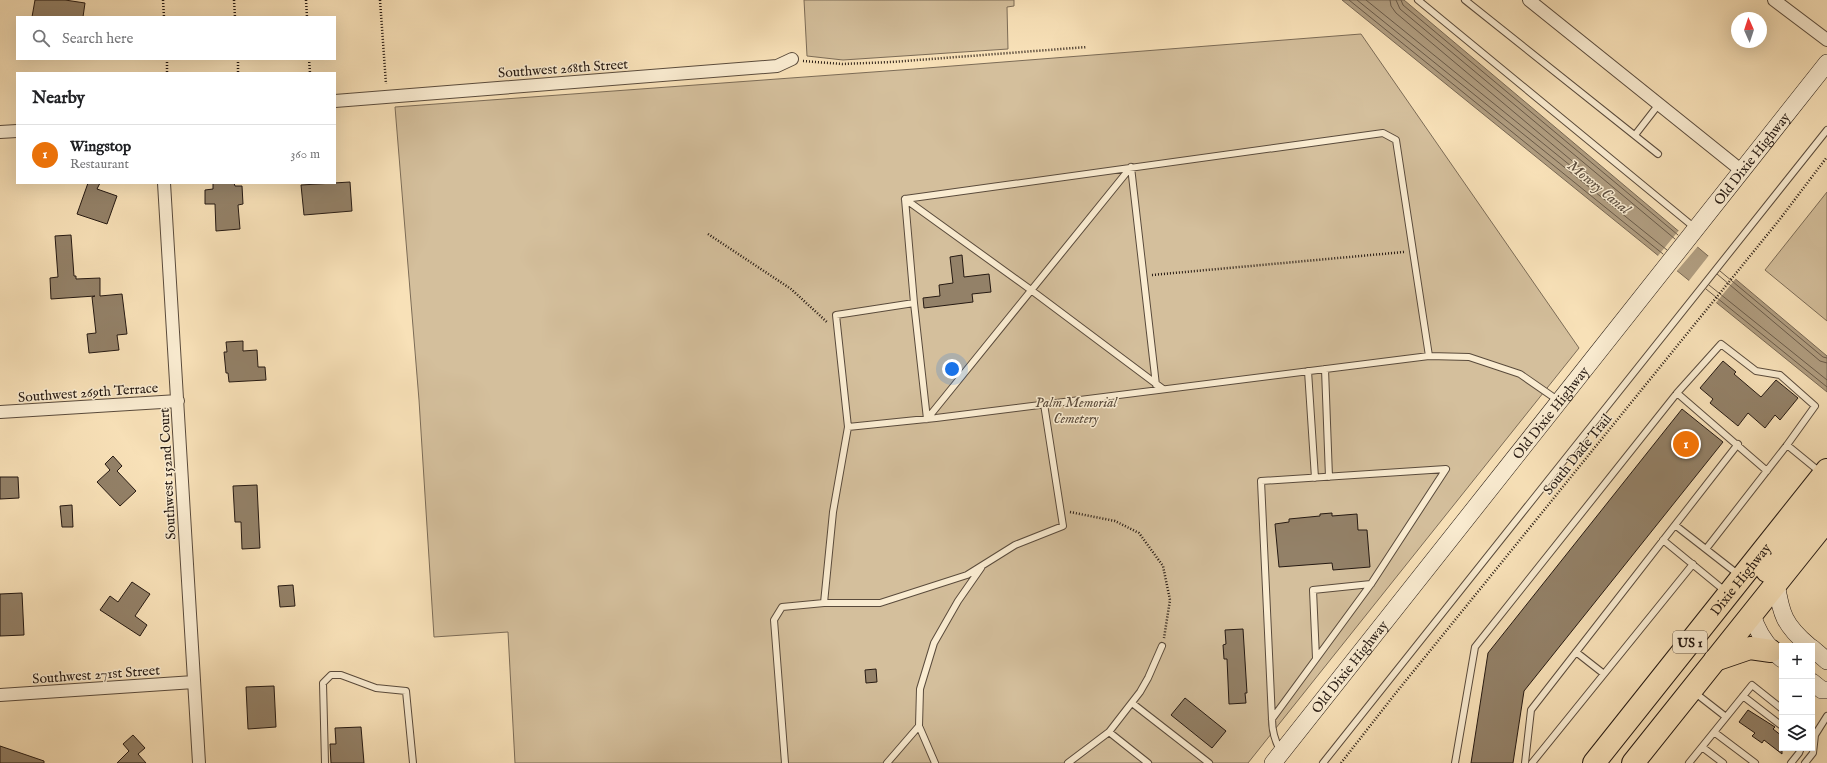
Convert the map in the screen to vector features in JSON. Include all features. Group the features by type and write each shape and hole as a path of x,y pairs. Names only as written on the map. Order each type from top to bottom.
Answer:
{"highway":[{"name":"Dixie Highway","path":"1594,763 1735,585 1826,480"},
{"path":"1752,614 1752,602 1755,590 1762,577 1826,480"},
{"name":"US 1","path":"1633,763 1827,520"},
{"path":"1629,763 1642,727 1728,617 1735,602 1735,585"},
{"path":"1715,660 1750,648 1777,655"}],"street":[{"path":"1774,0 1827,40"},
{"path":"1535,2 1742,171"},
{"name":"Southwest 268th Street","path":"336,101 777,66 792,59"},
{"name":"Old Dixie Highway","path":"1277,758 1694,233 1827,63"},
{"path":"0,132 16,131"},
{"name":"Southwest 152nd Court","path":"164,184 199,763"},
{"name":"Southwest 269th Terrace","path":"0,412 178,401"},
{"path":"1776,583 1781,609 1787,624 1796,635 1805,643"},
{"path":"1752,614 1760,635 1777,655"},
{"path":"1815,651 1827,661"},
{"name":"Southwest 271st Street","path":"0,696 194,682"},
{"path":"1815,684 1822,690 1827,690"}],"lane":[{"path":"1418,0 1694,233"},
{"path":"1465,0 1658,154"},
{"path":"1635,135 1659,104"},
{"path":"1323,763 1827,130"},
{"path":"904,199 1384,133 1396,140 1429,356"},
{"path":"1131,167 1156,387"},
{"path":"927,418 1131,167"},
{"path":"904,199 1031,290 1156,387 1163,389 1429,356 1469,358 1520,374 1561,401"},
{"path":"904,199 927,418"},
{"path":"824,603 833,512 848,427 836,315 914,303"},
{"path":"1455,763 1475,647 1677,393 1720,344 1756,371 1780,375 1815,406 1787,445 1706,549"},
{"path":"1325,369 1329,477"},
{"path":"1308,371 1315,478"},
{"path":"848,427 1044,404 1156,387"},
{"path":"1677,393 1738,444 1767,471"},
{"path":"785,763 774,620 782,607 824,603 880,603 967,575 1015,545 1063,526 1044,404"},
{"path":"1525,763 1532,710 1738,444"},
{"path":"1787,445 1826,480"},
{"path":"1272,719 1371,584 1446,469 1261,481 1272,719 1273,737 1277,758"},
{"path":"1675,525 1706,549 1735,585"},
{"path":"1663,540 1693,564 1735,585"},
{"path":"1532,763 1693,564"},
{"path":"935,763 919,726 920,689 934,643 958,601 984,565"},
{"path":"1316,658 1312,590 1371,584"},
{"path":"1068,763 1109,732 1132,703 1148,678 1162,646"},
{"path":"1576,652 1604,674"},
{"path":"325,763 323,683 331,675 341,675 376,688 406,691 413,763"},
{"path":"1689,763 1752,685 1779,707"},
{"path":"1691,690 1726,717"},
{"path":"1743,696 1779,724"},
{"path":"1132,703 1209,763"},
{"path":"1815,733 1827,716"},
{"path":"887,763 919,726"},
{"path":"1109,732 1148,763"},
{"path":"1714,732 1755,763"},
{"path":"1702,747 1722,763"},
{"path":"1791,763 1800,751"},
{"path":"1805,763 1813,751"}],"path":[{"path":"164,0 164,16"},
{"path":"234,0 235,16"},
{"path":"306,0 307,16"},
{"path":"380,0 387,97"},
{"path":"792,59 842,64 892,62 1087,47"},
{"path":"167,60 167,72"},
{"path":"238,60 238,72"},
{"path":"310,60 310,72"},
{"name":"South Dade Trail","path":"1341,763 1712,302 1736,270 1780,219 1827,156"},
{"path":"708,234 791,289 838,333"},
{"path":"1143,275 1413,251"},
{"path":"1061,511 1115,521 1139,533 1164,566 1170,600 1162,646"}],"green space":[{"path":"804,0 1014,0 1014,6 1007,7 1008,49 843,60 807,56"},
{"name":"Palm Memorial Cemetery","path":"1361,34 1579,348 1248,763 515,763 508,632 434,637 419,400 395,107 914,69"},
{"path":"1827,192 1827,321 1765,270"}],"water":[{"name":"Mowry Canal","path":"1342,0 1404,0 1827,356 1827,392"}],"pier":[{"path":"1680,229 1699,245 1676,272 1657,257"},
{"path":"1710,254 1737,277 1715,304 1688,282"}],"building":[{"path":"35,0 65,0 85,3 83,16 32,16"},
{"path":"350,182 352,211 304,215 301,185"},
{"path":"88,184 100,184 97,189 117,196 107,224 77,214"},
{"path":"213,184 234,184 235,186 242,186 243,204 238,205 240,229 216,231 215,204 205,204 205,190 213,189"},
{"path":"71,235 74,276 76,276 76,279 100,278 100,296 122,294 127,334 117,335 119,350 89,353 87,334 96,333 92,297 95,296 51,299 50,278 58,277 55,236"},
{"path":"962,255 964,277 989,274 991,292 972,294 973,302 924,308 923,298 940,296 939,285 953,283 950,257"},
{"path":"243,341 243,351 257,350 258,367 265,367 266,380 229,382 228,373 226,373 224,352 227,352 226,342"},
{"path":"1723,361 1736,372 1734,374 1761,397 1776,380 1798,398 1780,420 1775,415 1765,428 1748,413 1738,426 1710,403 1713,399 1700,388"},
{"path":"1682,409 1723,442 1524,691 1513,763 1471,763 1488,653"},
{"path":"113,456 122,466 117,471 136,491 120,506 97,482 110,470 105,464"},
{"path":"0,477 18,477 19,498 0,499"},
{"path":"257,485 260,548 242,549 241,522 235,522 233,486"},
{"path":"72,505 73,527 62,527 60,506"},
{"path":"1332,513 1332,516 1357,514 1358,530 1367,530 1370,567 1333,570 1332,563 1279,567 1275,524 1289,522 1289,519 1320,516 1320,514"},
{"path":"132,582 150,594 135,616 147,625 140,636 100,610 110,596 118,602"},
{"path":"293,585 295,606 280,607 278,586"},
{"path":"22,593 24,635 0,636 0,594"},
{"path":"1243,629 1247,693 1245,693 1246,703 1229,704 1227,659 1224,659 1223,645 1226,644 1225,630"},
{"path":"876,669 877,682 866,683 865,670"},
{"path":"274,686 276,727 248,729 246,687"},
{"path":"1185,698 1226,731 1212,748 1171,715"},
{"path":"1748,710 1775,727 1773,729 1779,734 1779,751 1782,751 1782,754 1764,740 1762,743 1752,736 1755,733 1739,722"},
{"path":"361,727 364,763 331,763 330,744 336,744 335,728"},
{"path":"133,735 145,748 138,754 146,763 117,763 129,751 123,744"},
{"path":"0,746 44,761 44,763 0,763"}],"place":[{"name":"Wingstop","path":"1686,444"}]}
